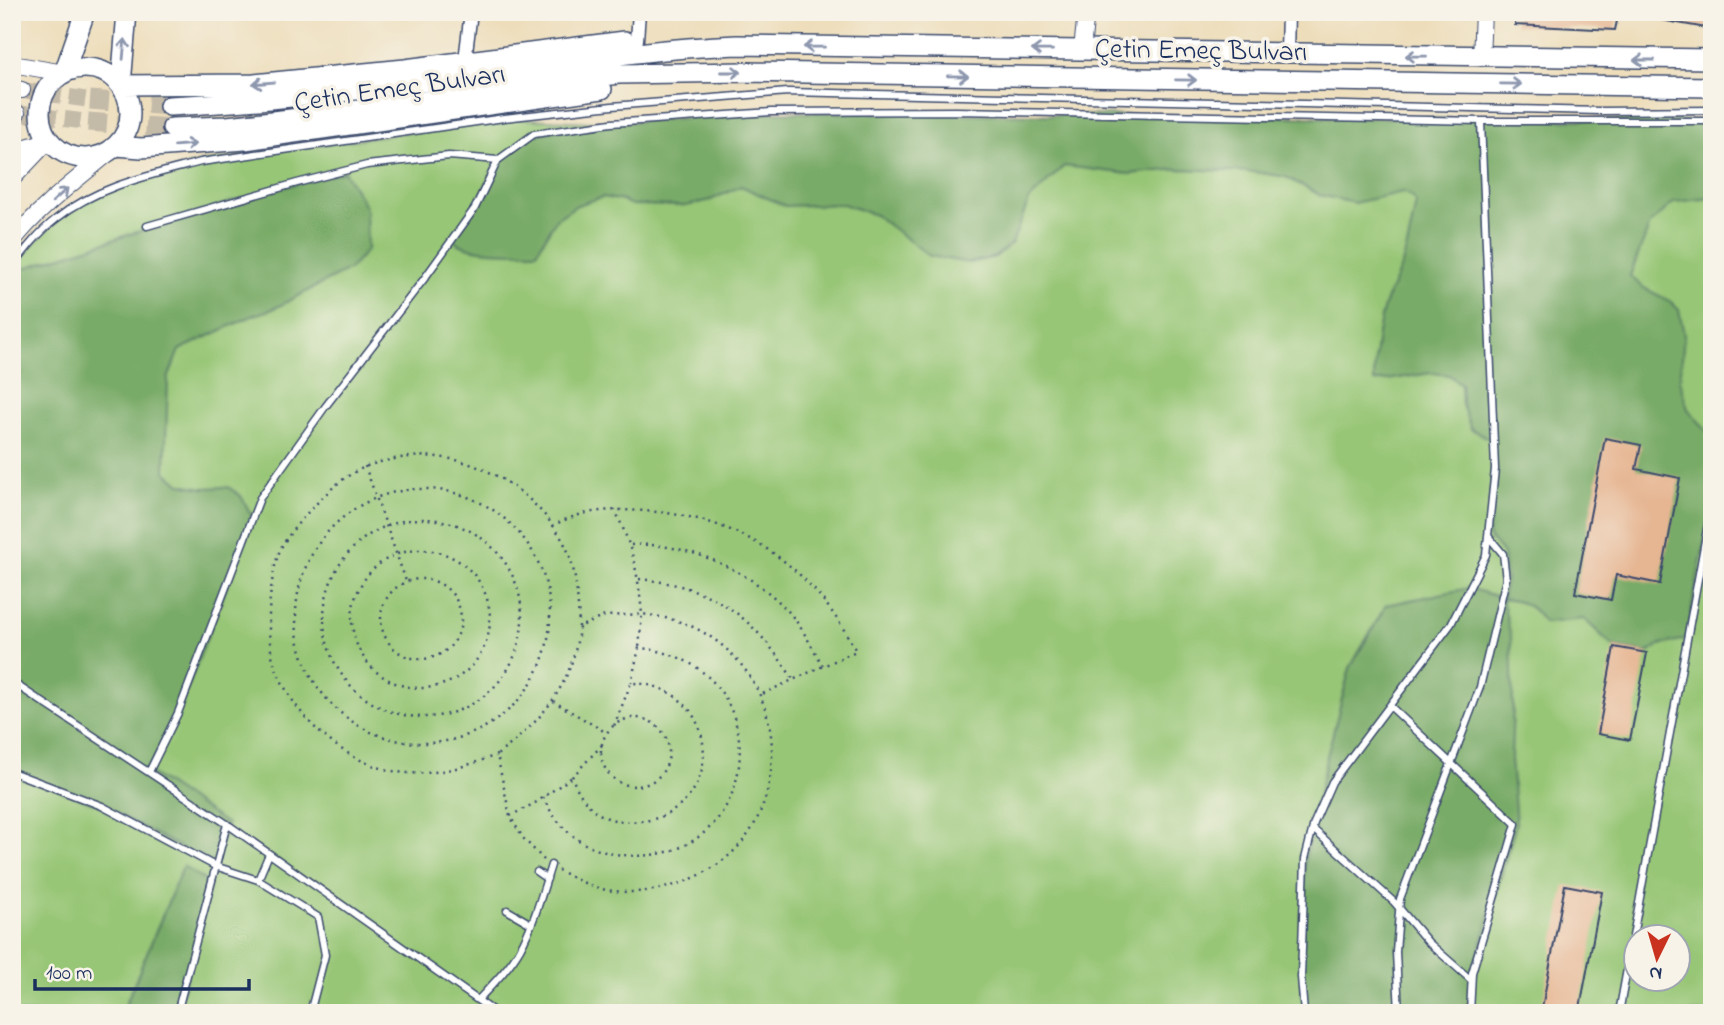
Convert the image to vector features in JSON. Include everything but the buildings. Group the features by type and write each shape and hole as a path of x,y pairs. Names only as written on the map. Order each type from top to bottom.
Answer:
{"main road":[{"path":"64,73 85,12"},
{"path":"121,85 127,12"},
{"path":"1082,50 1086,12"},
{"path":"1480,84 1483,12"},
{"name":"Çetin Emeç Bulvarı","path":"121,85 254,84 405,69 637,40 670,48"},
{"name":"Çetin Emeç Bulvarı","path":"169,106 394,86 670,48 737,46 1712,59"},
{"path":"12,64 64,73"},
{"path":"12,242 61,193 114,148 125,136 130,123 128,97 121,85 106,72 81,68 64,73 53,81 40,104 42,131 48,140 58,150 85,159 99,157 114,148"},
{"name":"Çetin Emeç Bulvarı","path":"114,148 245,140 599,89 689,72"},
{"name":"Çetin Emeç Bulvarı","path":"172,128 227,126 309,117 618,74 689,72 1712,87"},
{"path":"12,149 48,140"},
{"path":"12,179 48,140"}],"street":[{"path":"465,60 471,12"},
{"path":"637,40 639,12"},
{"path":"1287,54 1288,12"}],"lane":[{"path":"12,267 55,219 110,188 153,174 214,160 504,118 612,106 788,93 1600,111 1712,110"},
{"path":"149,772 178,713 261,498 325,407 475,208 498,160 534,134 611,123 772,112 997,112 1481,121 1712,121"},
{"path":"1304,1013 1301,977 1305,859 1313,829 1332,782 1451,624 1486,555 1495,469 1481,121"},
{"path":"148,226 368,165 449,156 498,160"},
{"path":"1619,1013 1712,502"},
{"path":"1399,1013 1396,952 1400,898 1480,687 1506,579 1503,554 1488,536"},
{"path":"12,682 227,824 496,1013"},
{"path":"1390,706 1516,824 1471,980 1470,1013"},
{"path":"12,772 102,806 215,866 258,880 318,916 325,955 310,1013"},
{"path":"177,1013 227,824"},
{"path":"1313,829 1401,909 1428,942 1471,980"},
{"path":"258,880 269,854"},
{"path":"478,1000 520,949 551,865"},
{"path":"537,872 547,879"},
{"path":"507,910 531,924"}],"path":[{"path":"412,456 461,460 505,480 524,495 552,526 568,552 573,571 579,627 572,665 562,687 543,716 497,755 448,772 389,770 357,759 339,749 317,730 294,703 276,670 270,638 272,577 281,549 292,530 332,486 365,466 412,456"},
{"path":"365,466 406,581"},
{"path":"411,489 463,495 487,506 508,521 526,540 539,563 547,587 551,614 549,639 541,664 528,688 511,708 490,725 465,736 439,742 411,743 385,737 360,726 338,711 320,691 306,667 298,641 296,614 299,588 307,562 322,539 340,520 361,505 376,499 411,489"},
{"path":"552,526 579,514 600,510 656,512 696,519 736,530 765,547 796,571 833,612 856,651 760,695"},
{"path":"614,726 631,682 639,648 642,614 639,579 631,545 615,510"},
{"path":"428,519 466,529 498,553 517,588 521,607 517,647 498,682 464,708 444,714 401,714 381,707 363,696 347,681 335,664 327,644 324,623 325,602 331,581 341,562 355,546 386,526 408,520 428,519"},
{"path":"631,545 672,547 705,555 735,571 775,598 787,610 800,626 823,666"},
{"path":"409,550 443,553 472,572 485,593 491,619 489,636 482,652 472,666 445,684 430,688 413,688 398,684 370,666 355,638 352,622 357,591 378,565 396,555 409,550"},
{"path":"639,579 684,586 717,600 761,634 793,679"},
{"path":"432,580 444,586 460,606 459,632 453,644 443,653 430,658 404,656 393,648 385,637 381,611 386,598 406,581 432,580"},
{"path":"497,755 510,816 530,846 551,865 585,884 605,890 653,891 680,884 702,874 742,841 756,821 773,769 767,714 760,695 742,665 722,644 688,625 670,619 642,614 605,616 579,627"},
{"path":"543,797 557,821 571,835 603,852 624,855 647,856 667,852 685,844 716,820 726,805 736,789 741,752 734,717 724,697 715,683 684,660 666,653 639,648"},
{"path":"572,777 582,798 592,809 616,821 652,821 668,815 681,806 697,786 704,761 697,720 683,701 674,695 648,684 631,682"},
{"path":"553,701 607,733"},
{"path":"629,718 651,722 667,738 670,750 664,772 656,780 634,787 613,779 601,760 602,745 607,733 629,718"},
{"path":"510,816 572,777 602,745"}],"green space":[{"path":"772,112 1712,121 1712,198 1674,202 1650,224 1630,276 1644,288 1670,301 1679,310 1684,334 1680,381 1688,409 1712,437 1712,502 1686,639 1663,644 1647,653 1614,647 1584,619 1544,623 1527,605 1502,599 1511,636 1511,758 1516,824 1471,980 1470,1013 1304,1013 1301,977 1305,859 1326,760 1350,668 1386,605 1469,588 1502,598 1506,579 1503,554 1488,536 1494,441 1471,429 1462,405 1461,384 1449,375 1431,373 1374,382 1382,314 1405,254 1416,203 1411,196 1403,192 1354,203 1320,195 1286,177 1255,172 1179,169 1129,174 1064,166 1029,200 1012,243 995,257 969,263 930,256 875,215 843,204 785,206 741,186 711,200 686,206 632,205 603,197 577,205 556,219 537,252 480,250 469,248 452,239 475,208 498,160 534,134 611,123"},
{"path":"1175,115 1712,121 1712,1013 12,1013 12,267 56,219 110,188 201,162 504,118 611,123"},
{"path":"344,171 366,207 367,250 350,269 273,309 179,350 168,379 165,471 180,484 203,488 228,487 241,496 253,518 178,713 149,772 227,824 215,866 102,806 12,772 12,272 237,200"},
{"path":"183,866 210,884 177,1013 122,1013"}],"tunnel":[{"path":"22,90 90,100"},
{"path":"90,100 169,106"},
{"path":"17,113 88,122"},
{"path":"88,122 172,128"}]}
